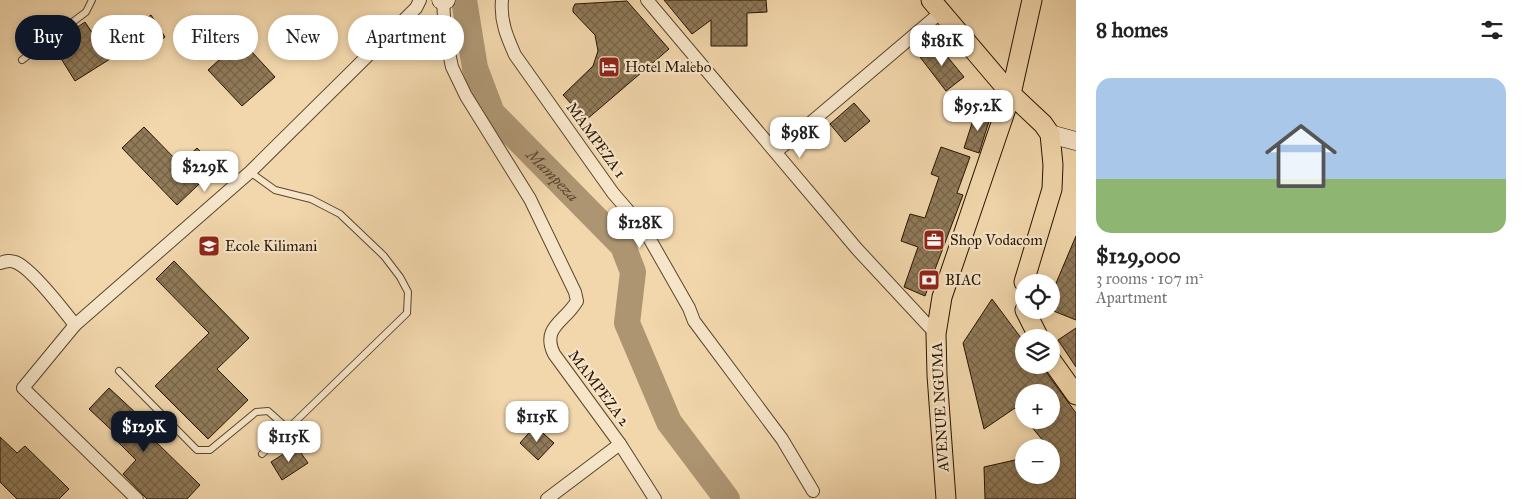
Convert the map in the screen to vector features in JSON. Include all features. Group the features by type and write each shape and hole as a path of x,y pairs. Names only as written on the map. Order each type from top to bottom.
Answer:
{"main road":[{"name":"AVENUE NGUMA","path":"946,499 938,417 936,334 948,276 1011,94 1032,0"},
{"path":"936,6 1011,94 1050,134 1054,165 1052,189 1027,274"},
{"path":"1060,373 1076,395"}],"street":[{"path":"137,499 23,388 76,325 250,172 416,8 420,0"},
{"name":"MAMPEZA 2","path":"443,0 445,34 452,67 466,96 530,199 575,292 577,301 551,332 549,345 620,444 655,499"},
{"name":"MAMPEZA 1","path":"502,0 501,12 504,32 515,55 614,193 644,229 689,308 694,321 782,439 813,491"},
{"path":"647,0 857,249 936,334"},
{"path":"776,152 936,6"},
{"path":"1050,134 1076,141"},
{"path":"0,263 9,260 18,262 52,296 76,325"},
{"path":"547,499 620,444"}],"lane":[{"path":"81,16 86,12 92,0"},
{"path":"250,172 275,190 311,199 340,214 384,256 400,277 408,292 407,313 262,454"},
{"path":"119,371 197,450 210,450 256,412 268,411 288,428"}],"building":[{"path":"664,0 766,0 767,12 747,13 747,46 711,46 711,20 692,34"},
{"path":"627,1 669,49 586,120 563,95 593,66 598,51 595,35 573,12 573,8 575,4"},
{"path":"85,22 91,31 91,60 108,60 75,81 62,60 81,60 81,25"},
{"path":"937,44 964,77 946,91 920,57"},
{"path":"258,58 275,77 242,106 208,70 219,60"},
{"path":"854,103 870,121 845,142 830,124"},
{"path":"976,111 991,115 979,153 964,148"},
{"path":"144,127 180,164 197,148 216,168 177,205 122,148"},
{"path":"941,147 970,157 957,193 963,195 925,296 904,287 918,247 901,241 910,214 925,218 939,177 931,174"},
{"path":"1076,236 1076,320 1060,314 1060,274"},
{"path":"174,261 249,338 217,369 248,400 208,439 155,386 209,333 156,279"},
{"path":"992,299 1015,330 1015,374 1048,374 1055,384 1015,384 1015,408 984,429 963,343"},
{"path":"1076,328 1076,367 1060,343 1060,339"},
{"path":"109,388 137,414 135,416 156,438 154,440 200,485 187,499 147,499 123,474 136,460 116,440 119,437 89,409"},
{"path":"1060,391 1076,413 1076,499 985,499 984,467 1015,460 1015,484 1060,484 1060,439 1042,439 1033,429 1060,429"},
{"path":"535,426 554,443 538,460 520,443"},
{"path":"0,437 17,453 25,446 69,489 59,499 17,499 0,482"},
{"path":"296,446 308,463 282,480 271,462"}],"waterway":[{"name":"Mampeza","path":"464,0 475,68 492,113 623,246 633,272 627,323 669,422 727,499"}],"place":[{"name":"Hotel Malebo","path":"609,67"},
{"name":"Shop Vodacom","path":"934,240"},
{"name":"Ecole Kilimani","path":"209,246"},
{"name":"BIAC","path":"929,280"}]}
